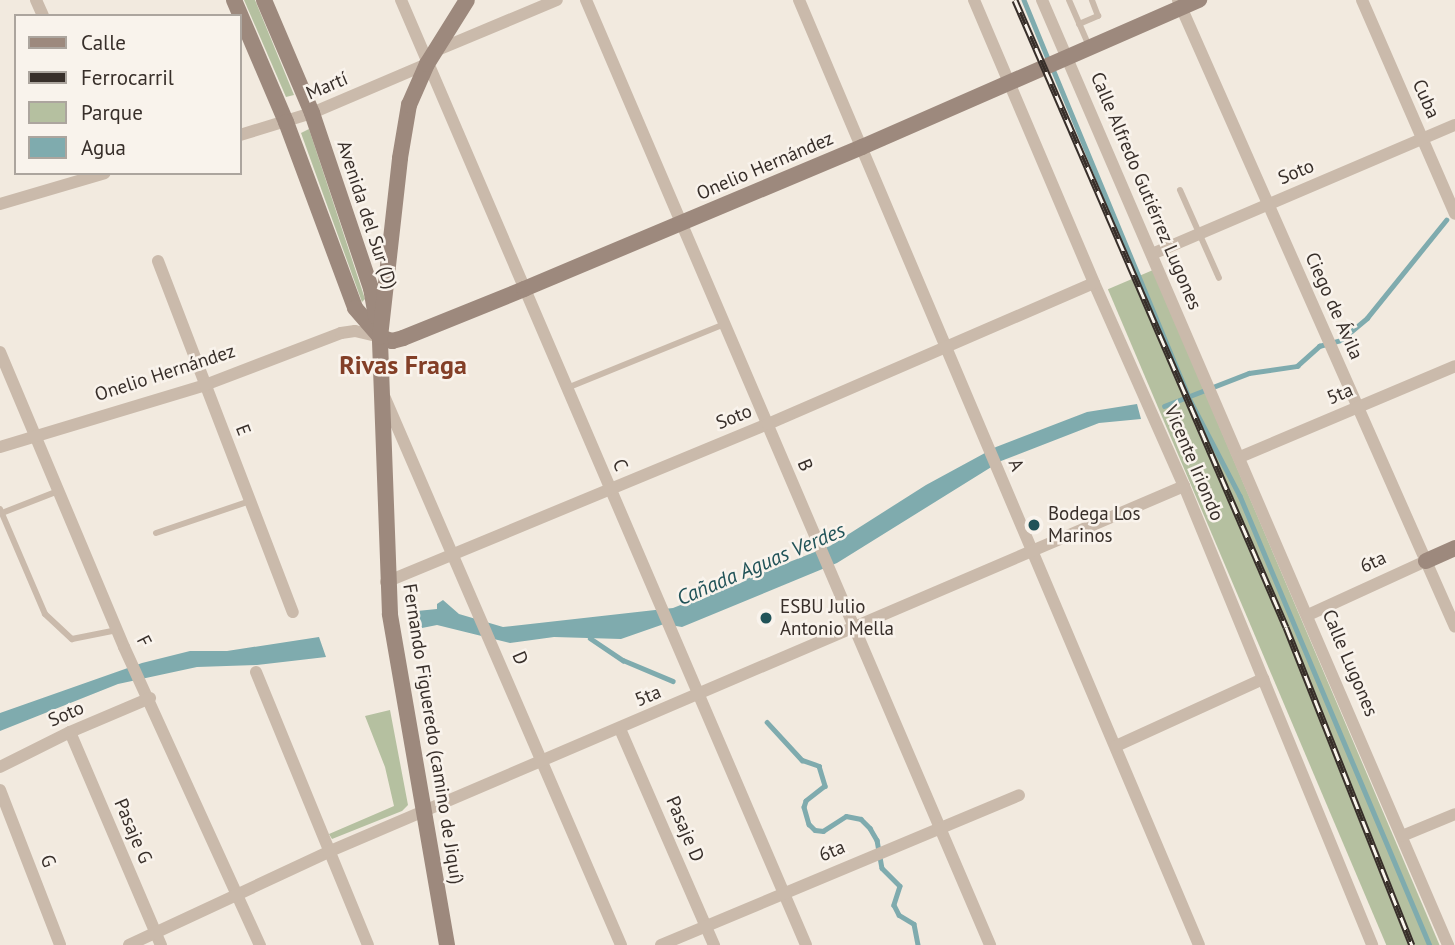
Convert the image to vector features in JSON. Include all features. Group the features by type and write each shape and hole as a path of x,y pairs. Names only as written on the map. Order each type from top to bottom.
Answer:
{"street":[{"name":"Avenida del Sur (D)","path":"264,0 312,113 379,286"},
{"name":"C","path":"401,0 431,57 565,388 806,945"},
{"name":"Fernando Figueredo (camino de Jiquí)","path":"447,945 393,642 386,582 379,286 410,105 431,57 467,0"},
{"name":"Martí","path":"242,134 312,113 557,0"},
{"name":"B","path":"586,0 684,223 828,572 990,945"},
{"name":"A","path":"799,0 1199,945"},
{"name":"Vicente Iriondo","path":"974,0 1184,486 1372,945"},
{"name":"Calle Alfredo Gutiérrez Lugones","path":"1042,0 1058,62 1152,254 1214,397"},
{"name":"Onelio Hernández","path":"0,447 205,385 341,333 355,331 392,341 403,338 684,223 1090,48 1180,4 1199,0"},
{"name":"Cuba","path":"1362,0 1455,214"},
{"name":"Ciego de Ávila","path":"1180,4 1455,627"},
{"path":"242,19 286,122 355,307 380,337"},
{"name":"Soto","path":"1152,254 1455,125"},
{"path":"0,204 98,175"},
{"name":"E","path":"158,261 293,612"},
{"name":"Soto","path":"386,582 453,552 768,424 1094,282"},
{"path":"341,333 354,320 355,307"},
{"name":"F","path":"0,352 117,630 260,945"},
{"name":"5ta","path":"1240,457 1455,366"},
{"name":"D","path":"380,387 492,640 621,945"},
{"name":"Calle Lugones","path":"1214,397 1402,836 1423,892 1448,945"},
{"name":"5ta","path":"129,945 158,939 328,852 1184,486"},
{"name":"6ta","path":"1308,615 1455,548"},
{"path":"256,673 368,945"},
{"path":"1116,746 1263,679"},
{"name":"Soto","path":"0,767 69,732 150,698"},
{"name":"Pasaje D","path":"620,729 714,945"},
{"name":"Pasaje G","path":"69,732 158,939"},
{"name":"G","path":"0,790 60,945"},
{"name":"6ta","path":"662,945 1019,795"},
{"path":"1402,836 1455,814"}],"lane":[{"path":"1069,0 1090,48"},
{"path":"1080,24 1098,16 1092,0"},
{"path":"1181,190 1219,278"},
{"path":"565,388 725,324"},
{"path":"58,491 1,511 44,614 72,639 117,630"},
{"path":"156,533 250,501"}],"green space":[{"path":"244,0 255,0 294,95 286,97"},
{"path":"309,129 365,299 362,302 301,133"},
{"path":"1153,270 1440,945 1386,945 1108,289"},
{"path":"390,710 408,805 402,811 332,839 329,834 394,806 385,767 365,716"}],"water":[{"path":"1137,404 1141,419 1099,423 1001,461 837,563 682,627 664,624 621,639 554,637 510,643 437,625 412,630 407,612 437,609 437,604 443,600 459,614 503,627 673,608 830,546 926,485 996,447 1087,412"},
{"path":"319,637 326,657 257,665 197,667 118,684 0,731 0,713 142,663 190,651 227,651"}],"waterway":[{"path":"1024,0 1049,61"},
{"path":"1053,69 1189,398 1240,496 1430,945"},
{"name":"Cañada Aguas Verdes","path":"1164,406 1249,373 1297,366 1319,346 1341,340 1367,318 1446,220"},
{"path":"590,638 623,660 673,681"},
{"path":"767,722 802,760 819,766 825,786 806,801 804,807 809,824 815,830 823,831 846,816 861,819 870,828 877,840 882,868 900,886 894,905 899,915 914,924 918,945"}],"railway":[{"path":"1015,0 1286,627 1412,945"}],"place":[{"name":"Bodega Los Marinos","path":"1034,525"},
{"name":"ESBU Julio Antonio Mella","path":"766,618"}],"district":[{"name":"Rivas Fraga","path":"403,365"}]}
